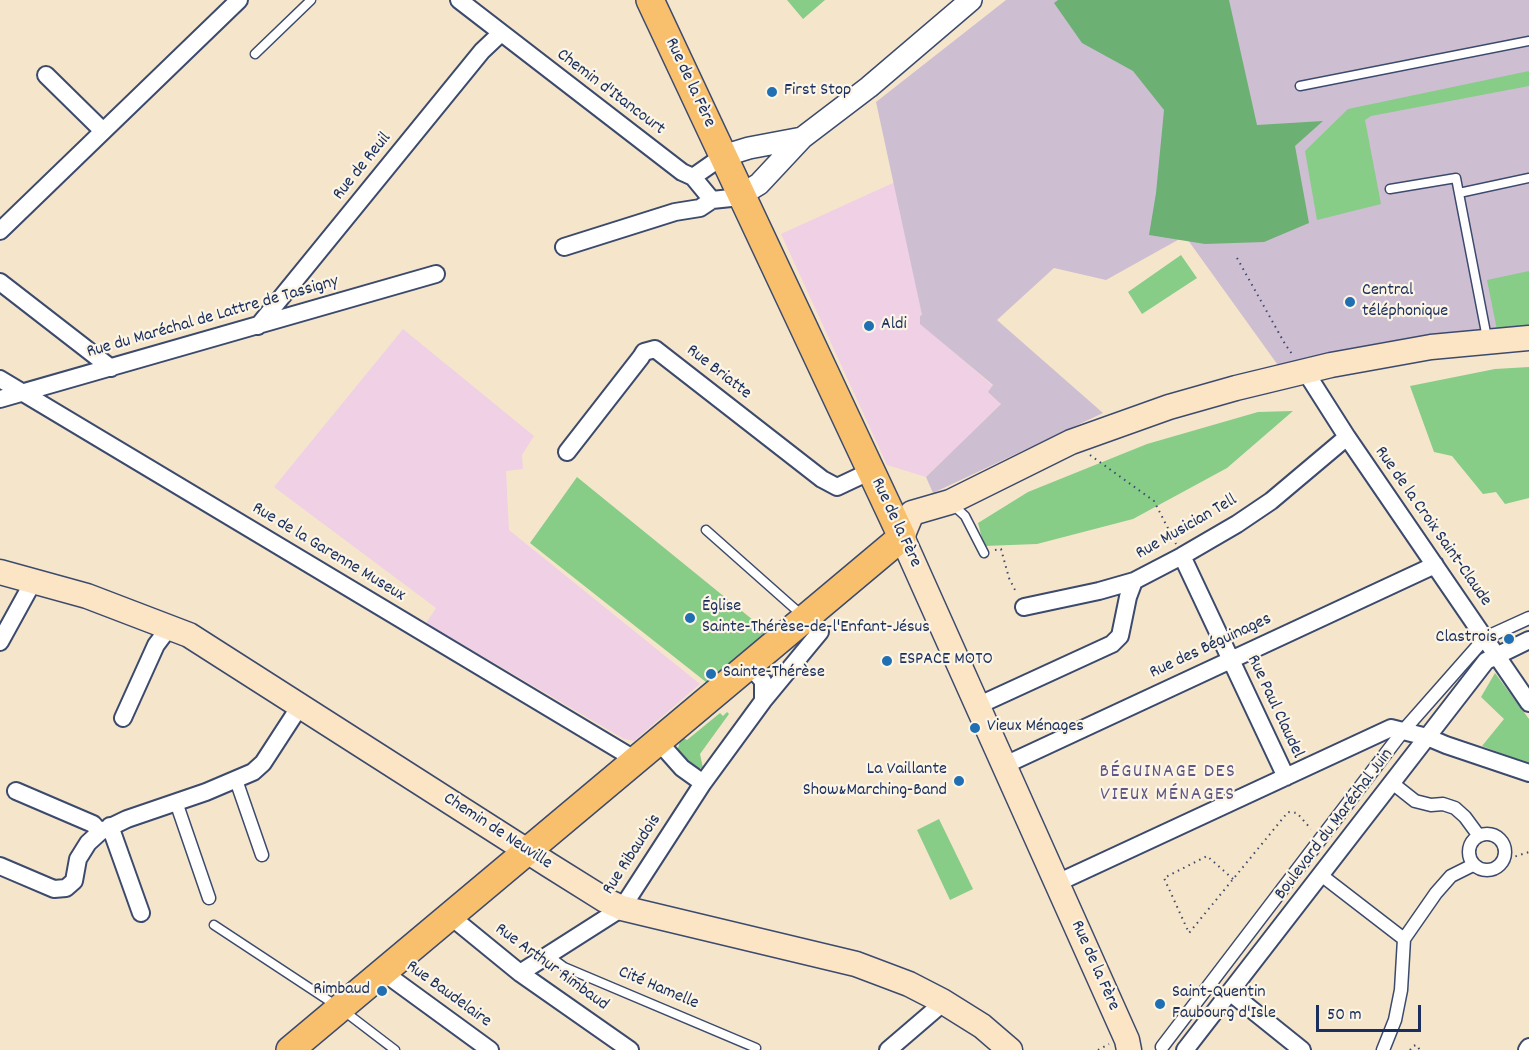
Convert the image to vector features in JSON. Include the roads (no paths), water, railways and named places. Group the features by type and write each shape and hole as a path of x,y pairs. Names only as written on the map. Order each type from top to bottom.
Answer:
{"main road":[{"name":"Rue de la Fère","path":"650,0 902,537 1127,1040 1129,1050"},
{"path":"290,1050 902,537 912,513 950,502 1071,442 1169,407 1305,371 1431,347 1529,338"},
{"name":"Chemin de Neuville","path":"0,572 87,596 189,635 605,900 622,908 856,964 909,984 942,1001 982,1026 1010,1050"}],"street":[{"path":"0,231 239,0"},
{"name":"Chemin d'Itancourt","path":"459,0 500,34 682,172 693,177 712,200"},
{"path":"564,246 675,212 700,208 712,200 741,195 759,184 802,138 869,87 971,0"},
{"name":"Rue de Reuil","path":"258,326 482,51 500,34"},
{"path":"46,75 103,131"},
{"path":"693,177 723,156 749,148 802,138"},
{"name":"Rue du Maréchal de Lattre de Tassigny","path":"0,399 436,274"},
{"path":"0,282 111,368"},
{"name":"Rue Briatte","path":"567,452 644,352 655,349 822,478 837,487 871,471"},
{"name":"Rue de la Croix Saint-Claude","path":"1305,371 1347,437 1529,703"},
{"name":"Rue de la Garenne Museux","path":"0,379 636,760"},
{"name":"Rue Musician Tell","path":"1024,607 1100,591 1134,581 1182,556 1271,501 1347,437"},
{"name":"Rue Paul Claudel","path":"1182,556 1286,777"},
{"name":"Rue des Béguinages","path":"1005,765 1435,565"},
{"path":"977,706 1112,644 1120,636 1128,597 1134,581"},
{"path":"0,642 33,582"},
{"name":"Rue Ribaudois","path":"520,973 622,908 703,783 763,701 820,632 806,618"},
{"path":"1162,1047 1403,731 1485,638 1529,618"},
{"path":"123,718 156,645 168,626"},
{"name":"Boulevard du Maréchal Juin","path":"1185,1050 1486,661 1529,640"},
{"path":"749,666 763,681 763,701"},
{"path":"0,866 54,889 66,888 74,881 78,859 88,843 105,829 253,772 263,763 300,706"},
{"path":"1057,883 1391,728 1426,736 1446,745 1529,772"},
{"path":"658,741 682,768 703,783"},
{"path":"236,780 262,855"},
{"path":"1391,782 1415,801 1431,805 1443,804 1455,808 1465,816 1479,836"},
{"path":"16,791 105,829 141,913"},
{"path":"176,802 209,898"},
{"path":"1487,834 1498,838 1505,848 1501,865 1490,871 1478,869 1470,860 1471,842 1479,836 1487,834"},
{"path":"1383,1050 1395,1020 1401,990 1404,939 1436,893 1451,876 1473,865"},
{"path":"1321,875 1404,939"},
{"name":"Rue Arthur Rimbaud","path":"449,915 520,973 630,1050"},
{"name":"Rue Baudelaire","path":"383,972 490,1050"},
{"path":"1231,993 1302,1050"},
{"path":"888,1050 938,1008 942,1001"}],"lane":[{"path":"255,54 310,0"},
{"path":"1300,86 1529,41"},
{"path":"1390,189 1456,178 1487,342"},
{"path":"1459,193 1529,178"},
{"path":"950,502 965,516 984,553"},
{"path":"706,530 806,618"},
{"path":"214,925 340,1008 395,1050"},
{"name":"Cité Hamelle","path":"549,956 564,967 756,1048"}],"place":[{"name":"First Stop","path":"772,92"},
{"name":"Central téléphonique","path":"1350,302"},
{"name":"Aldi","path":"869,326"},
{"name":"Église Sainte-Thérèse-de-l'Enfant-Jésus","path":"690,618"},
{"name":"Clastrois","path":"1509,639"},
{"name":"ESPACE MOTO","path":"887,661"},
{"name":"Sainte-Thérèse","path":"711,674"},
{"name":"Vieux Ménages","path":"975,728"},
{"name":"La Vaillante Show&Marching-Band","path":"959,781"},
{"name":"Rimbaud","path":"382,991"},
{"name":"Saint-Quentin Faubourg d'Isle","path":"1160,1004"}],"district":[{"name":"BÉGUINAGE DES VIEUX MÉNAGES","path":"1168,784"}]}
